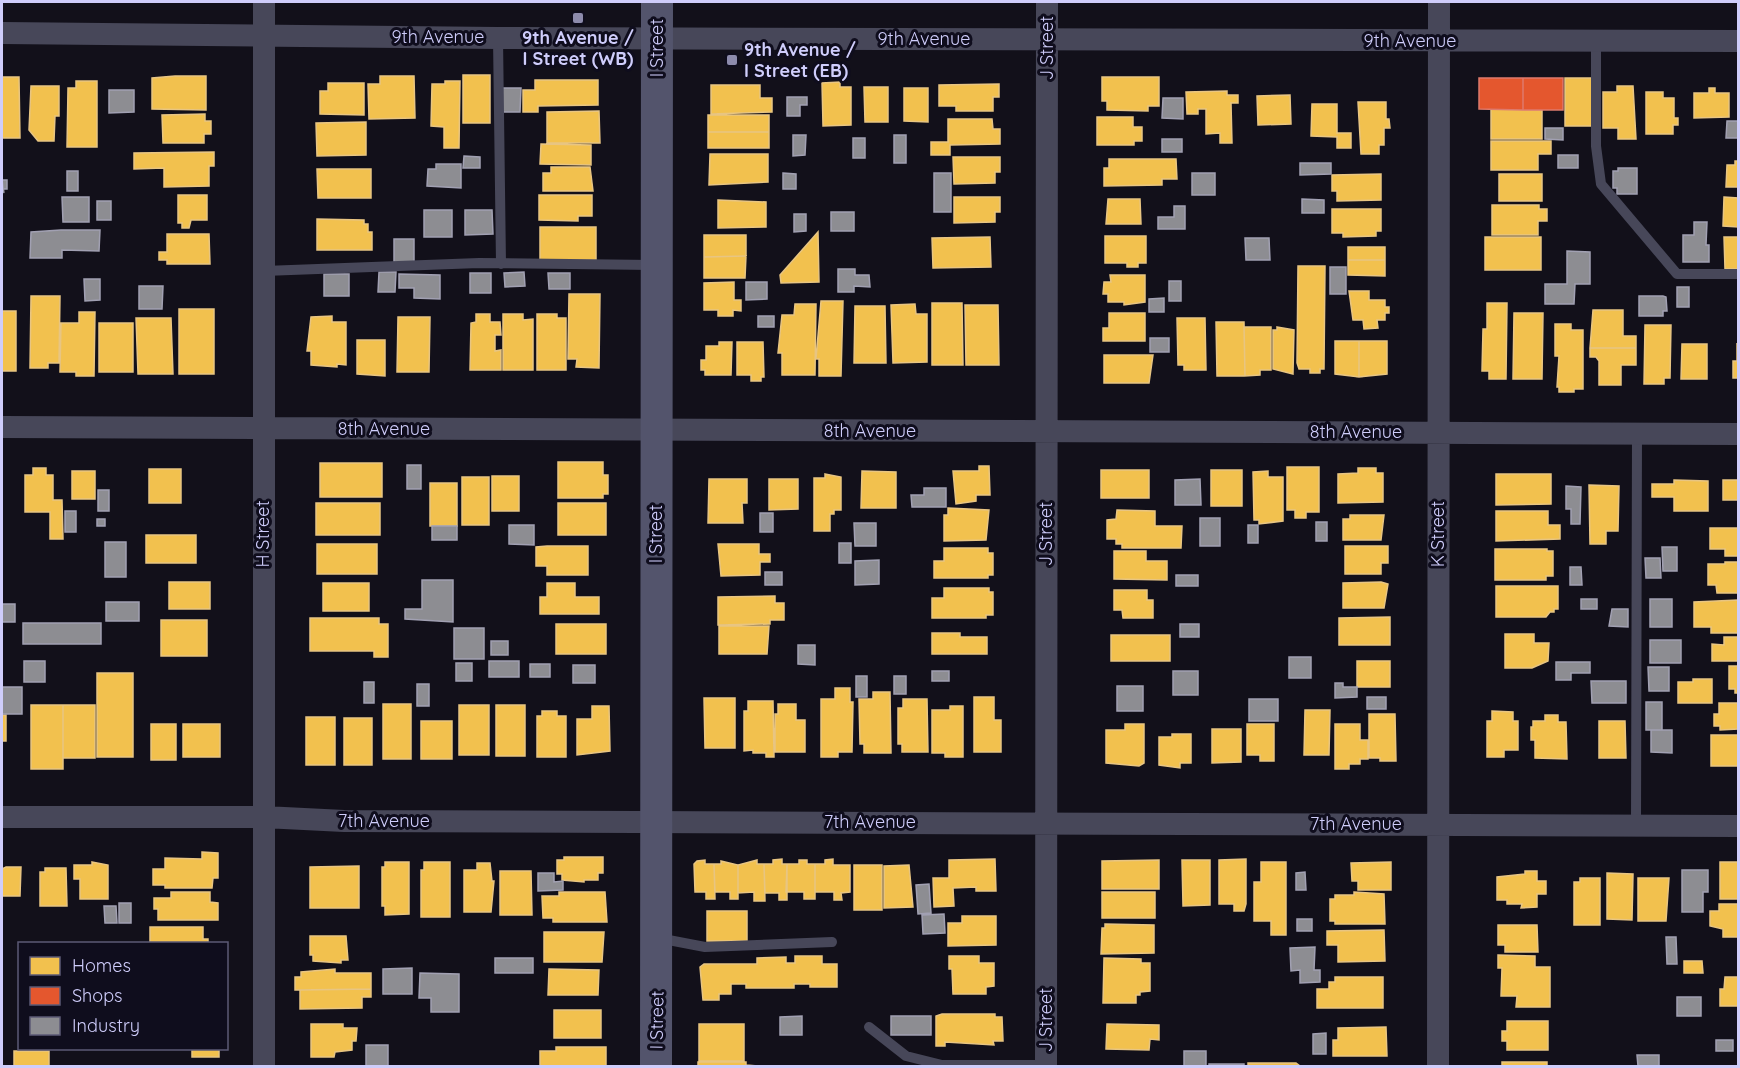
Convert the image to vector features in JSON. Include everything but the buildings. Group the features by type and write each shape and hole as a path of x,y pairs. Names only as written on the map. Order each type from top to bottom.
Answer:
{"street":[{"name":"H Street","path":"264,2 264,1066"},
{"name":"I Street","path":"657,2 655,822 658,938 657,1066"},
{"name":"J Street","path":"1046,1066 1047,2"},
{"name":"K Street","path":"1438,2 1438,1066"},
{"name":"9th Avenue","path":"2,33 498,38 1738,41"},
{"name":"8th Avenue","path":"2,427 1738,434"},
{"name":"7th Avenue","path":"2,817 264,817 344,821 1738,826"}],"lane":[{"path":"498,38 501,264"},
{"path":"1596,41 1596,146 1601,184 1677,274 1738,274"},
{"path":"264,271 501,264 656,265"},
{"path":"1636,825 1637,433"},
{"path":"658,938 705,947 832,942"},
{"path":"869,1027 906,1056 942,1065 1046,1066"}],"place":[{"name":"9th Avenue / I Street (WB)","path":"578,18"},
{"name":"9th Avenue / I Street (EB)","path":"732,60"}]}
